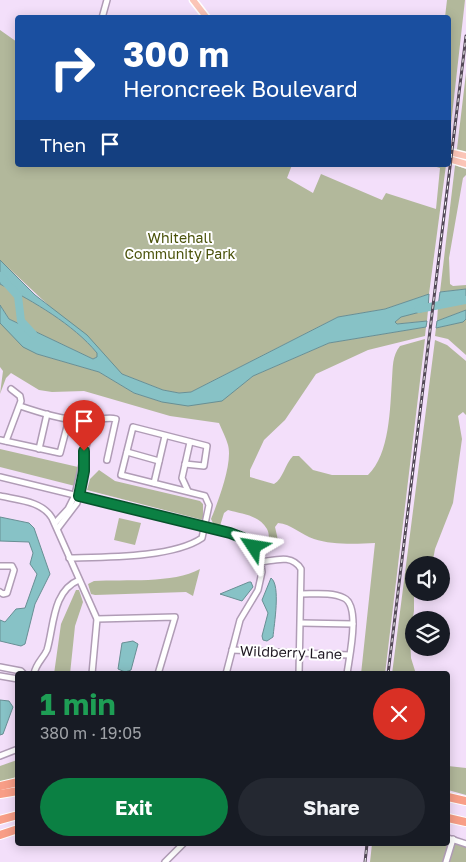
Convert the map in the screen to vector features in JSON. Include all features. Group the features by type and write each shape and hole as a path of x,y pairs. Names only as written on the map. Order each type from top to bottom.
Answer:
{"highway":[{"path":"0,786 15,783"},
{"path":"0,794 15,792"},
{"path":"450,798 466,802"},
{"path":"0,815 15,813"},
{"path":"0,820 15,814"},
{"path":"450,818 466,822"},
{"path":"0,836 15,830"}],"main road":[{"path":"193,0 206,15"},
{"path":"451,152 466,156"},
{"path":"451,159 466,164"}],"street":[{"path":"103,15 107,0"},
{"path":"6,441 20,406 21,398 11,389"},
{"path":"20,406 69,419 92,421 105,417 116,419 106,460"},
{"path":"39,449 47,414"},
{"path":"0,440 60,453 69,419"},
{"path":"55,523 75,508 84,471 84,451 92,421"},
{"path":"70,558 126,556 164,552 202,538 208,500 205,496 121,475 132,427 207,446 204,466 185,464"},
{"path":"154,483 165,436"},
{"path":"188,491 182,478 190,442"},
{"path":"127,452 159,461"},
{"path":"0,477 243,538 256,550 261,562 260,586 243,614 227,671"},
{"path":"0,496 39,506 47,510 55,523 96,619 92,671"},
{"path":"261,562 282,559 295,562 301,573 299,671"},
{"path":"0,566 12,566 14,570 7,593 3,594 0,592"},
{"path":"35,671 38,662 46,653 58,604 65,591 79,580"},
{"path":"301,594 331,594 345,598 351,606 353,624 347,671"},
{"path":"96,619 175,617 159,671"},
{"path":"300,623 353,624"},
{"name":"Wildberry Lane","path":"232,650 349,655"},
{"path":"0,667 21,671"},
{"path":"0,676 15,678"},
{"path":"0,756 15,750"},
{"path":"450,839 466,844"},
{"path":"165,862 181,846"},
{"path":"446,862 449,846"}],"green space":[{"path":"447,0 465,0 451,124 451,15 445,15"},
{"name":"Whitehall Community Park","path":"0,30 15,41 15,167 291,167 287,178 313,193 321,174 382,200 386,193 436,209 440,168 437,167 446,167 429,294 385,309 338,317 191,392 179,393 163,390 122,374 0,260"},
{"path":"466,73 466,152 460,151 458,166 466,169 466,175 463,178 449,258 450,284 453,286 466,285 466,289 440,292"},
{"path":"0,284 65,323 87,342 97,353 97,357 93,359 9,319 0,305"},
{"path":"458,302 466,303 466,310 437,321 438,307"},
{"path":"428,310 427,321 396,324 395,322 400,317"},
{"path":"466,319 466,355 448,339 435,336 436,328 462,322"},
{"path":"0,323 37,354 99,372 134,393 162,402 221,401 253,376 329,343 426,327 425,336 368,350 316,374 285,420 264,440 250,470 250,477 274,484 280,479 293,456 299,456 313,470 332,475 368,475 381,455 388,430 394,358 400,346 425,339 385,671 361,671 375,543 344,544 321,541 287,525 278,523 275,527 278,540 277,547 273,547 264,524 250,516 228,510 224,513 220,526 213,523 211,519 227,472 229,453 227,442 219,423 170,416 84,391 52,392 39,390 11,373 6,378 0,394 3,371 0,367"},
{"path":"435,340 447,345 466,361 466,415 463,412 458,416 462,439 453,503 434,556 407,556"},
{"path":"0,449 78,467 75,486 0,467"},
{"path":"99,470 115,481 200,501 203,504 203,520 87,490 90,479"},
{"path":"119,518 141,523 135,545 114,540"},
{"path":"200,569 193,596 186,592 95,595 91,594 88,584 94,581 163,579 189,574"},
{"path":"405,573 405,601 414,601 414,611 405,611 405,656 411,656 415,671 392,671"},
{"path":"76,590 79,590 83,602 75,626 70,671 54,671 61,624"},
{"path":"15,761 15,778 0,782 0,766"},
{"path":"450,766 466,768 466,795 450,791"},
{"path":"450,842 466,847 466,862 370,862 372,846 450,846"}],"shaded area":[{"path":"0,260 35,295 87,335 122,374 163,390 179,393 191,392 338,317 385,309 429,294 428,310 401,317 395,322 397,324 427,321 426,327 329,343 253,376 222,401 188,406 162,402 134,393 99,372 37,354 23,347 0,323 0,305 9,319 93,359 97,357 97,353 87,342 65,323 0,284"},
{"path":"466,289 466,303 438,307 440,292"},
{"path":"466,310 466,319 463,322 436,328 437,321"},
{"path":"0,517 29,523 34,528 50,574 35,604 25,644 21,646 0,641 0,620 5,622 16,609 25,608 37,574 30,564 33,553 29,542 0,541"},
{"path":"271,578 276,588 276,606 273,637 267,641 263,640 262,636 268,613 262,600"},
{"path":"251,582 253,587 242,601 220,594"},
{"path":"133,641 138,644 131,670 128,671 118,669 122,643"},
{"path":"0,700 9,701 13,707 3,734 0,735"}],"waterway":[{"path":"0,276 18,296 21,321 33,334"},
{"path":"419,309 466,300"}],"railway":[{"path":"451,159 466,36"},
{"path":"388,671 450,167"},
{"path":"365,862 367,846"}],"route":[{"path":"84,451 86,459 79,496 236,534 254,547"}]}
